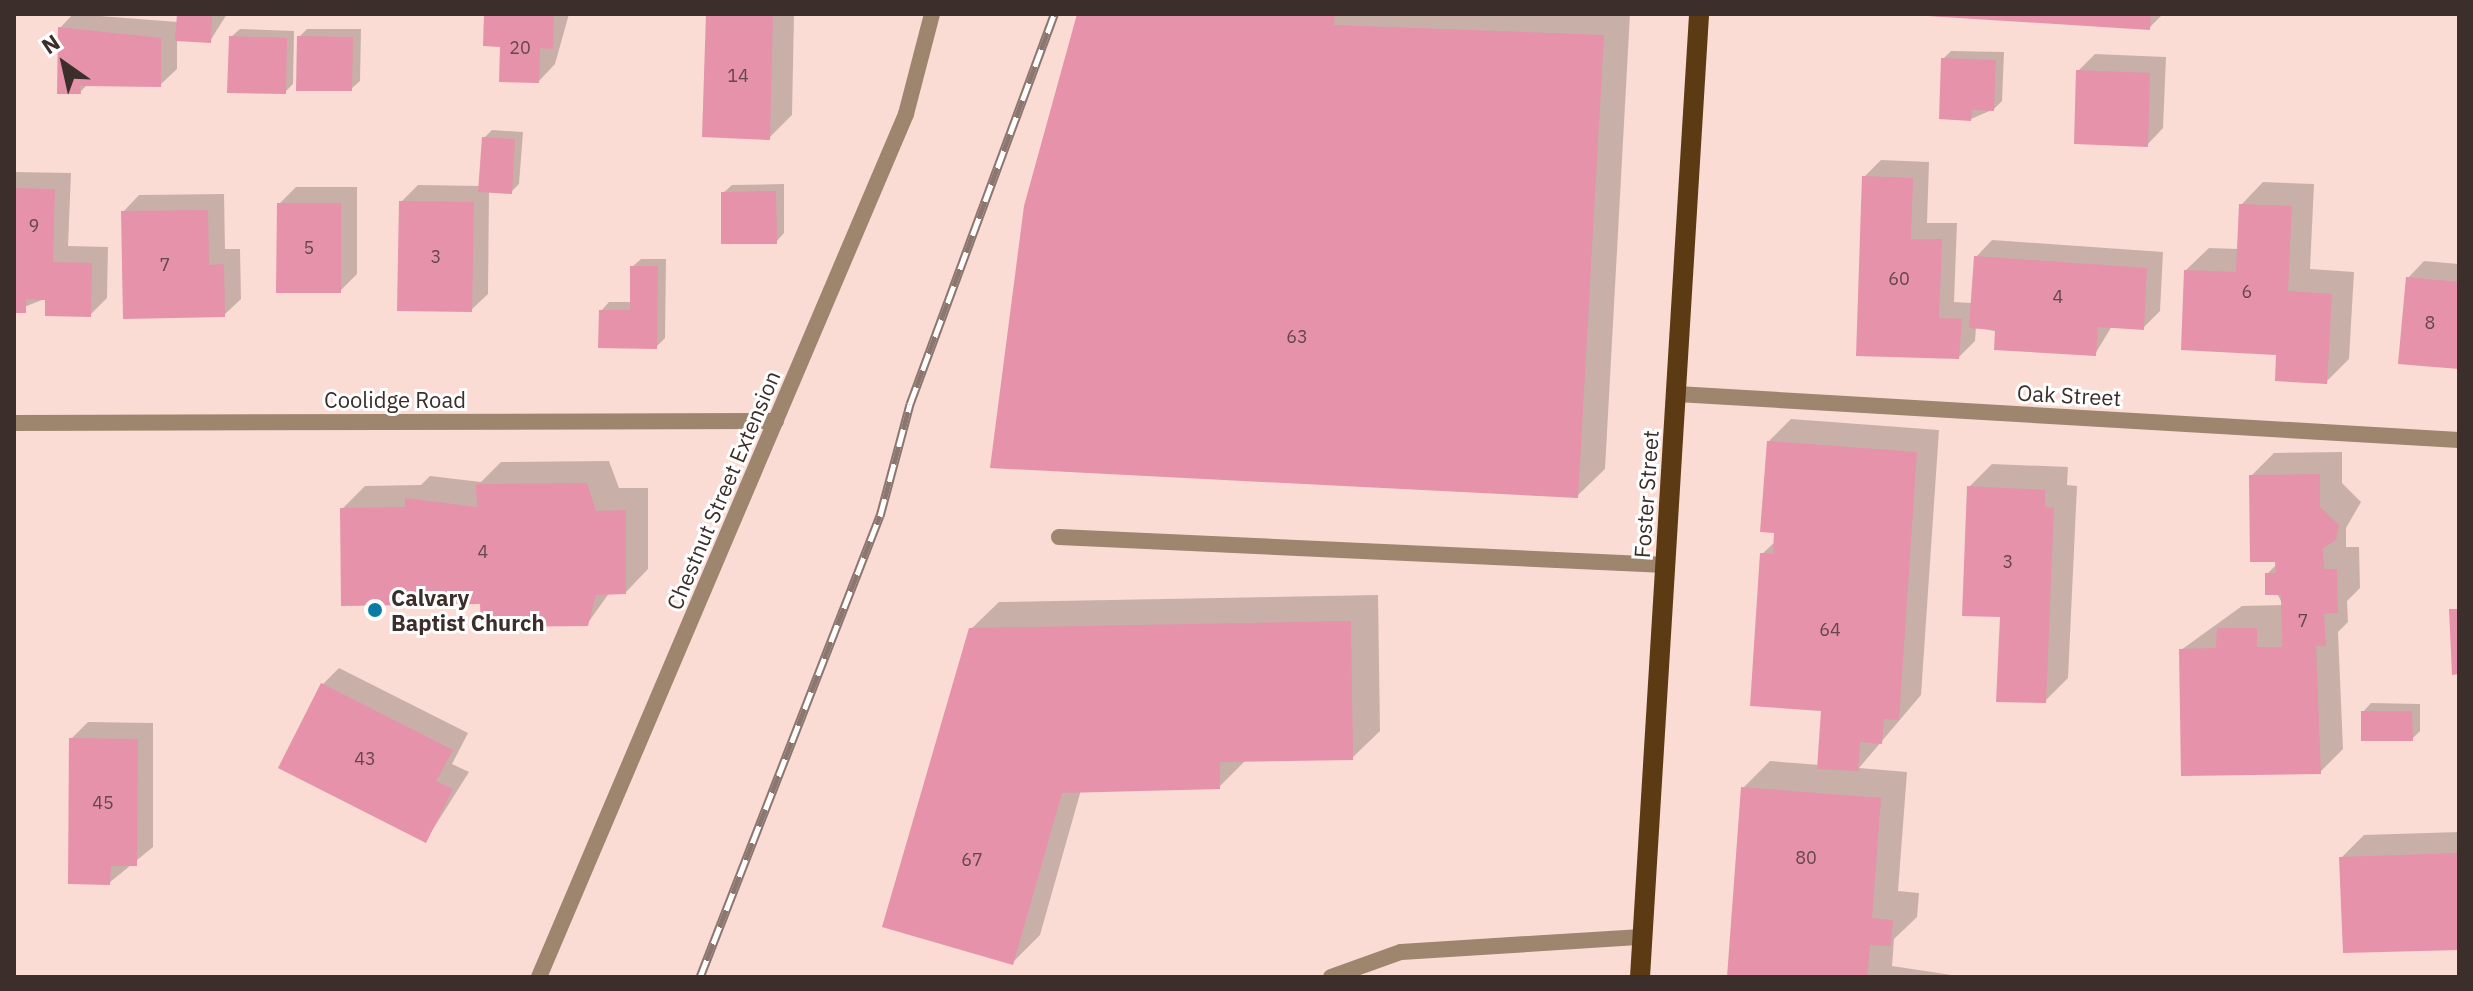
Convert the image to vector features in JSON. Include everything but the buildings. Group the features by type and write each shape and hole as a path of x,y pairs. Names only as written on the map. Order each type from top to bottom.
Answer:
{"main road":[{"name":"Foster Street","path":"1640,977 1699,14"}],"street":[{"name":"Chestnut Street Extension","path":"539,977 906,114 932,14"},
{"name":"Oak Street","path":"1677,394 2459,440"},
{"name":"Coolidge Road","path":"14,423 776,421"},
{"path":"1059,537 1665,565"},
{"path":"1331,977 1401,952 1642,937"}],"railway":[{"path":"700,977 880,516 910,404 1054,14"}],"place":[{"name":"Calvary Baptist Church","path":"375,610"}]}
